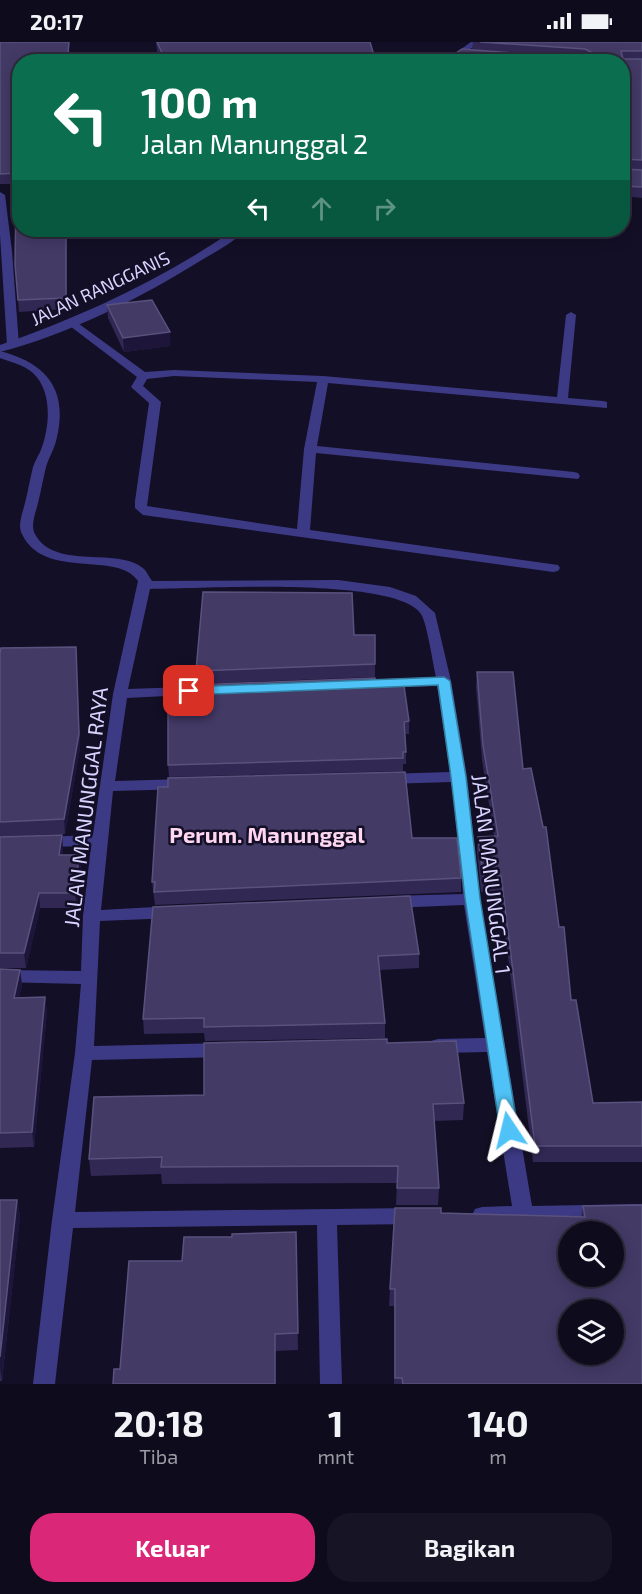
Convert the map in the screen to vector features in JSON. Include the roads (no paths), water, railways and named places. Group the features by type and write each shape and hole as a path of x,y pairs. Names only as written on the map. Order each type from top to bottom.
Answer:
{"street":[{"path":"459,54 476,42"},
{"path":"459,54 470,54"},
{"path":"0,195 7,251 4,349 44,377 54,410 53,427 41,464 27,522 28,534 43,550 61,557 128,566 142,574 145,585"},
{"name":"JALAN RANGGANIS","path":"4,349 72,323 165,277 229,237"},
{"path":"562,401 571,315"},
{"path":"72,323 142,376 174,373 323,379 603,405"},
{"path":"142,376 137,387 155,402 141,508 148,512 553,568"},
{"path":"303,533 310,449 323,379"},
{"path":"310,449 574,476"},
{"name":"JALAN MANUNGGAL 1","path":"145,585 338,584 385,590 411,599 428,613 444,681 459,777 472,898 523,1215"},
{"name":"JALAN MANUNGGAL RAYA","path":"44,1384 62,1220 84,1053 92,916 106,786 120,694 145,585"},
{"path":"348,684 444,681"},
{"path":"120,694 204,690"},
{"path":"365,780 459,777"},
{"path":"106,786 200,784"},
{"path":"22,843 101,840"},
{"path":"377,903 472,898"},
{"path":"92,916 187,912"},
{"path":"0,976 90,978"},
{"path":"424,1046 495,1045"},
{"path":"84,1053 248,1050"},
{"path":"466,1215 642,1212"},
{"path":"62,1220 431,1216"},
{"path":"327,1217 331,1384"}],"district":[{"name":"Perum. Manunggal","path":"267,834"}]}
